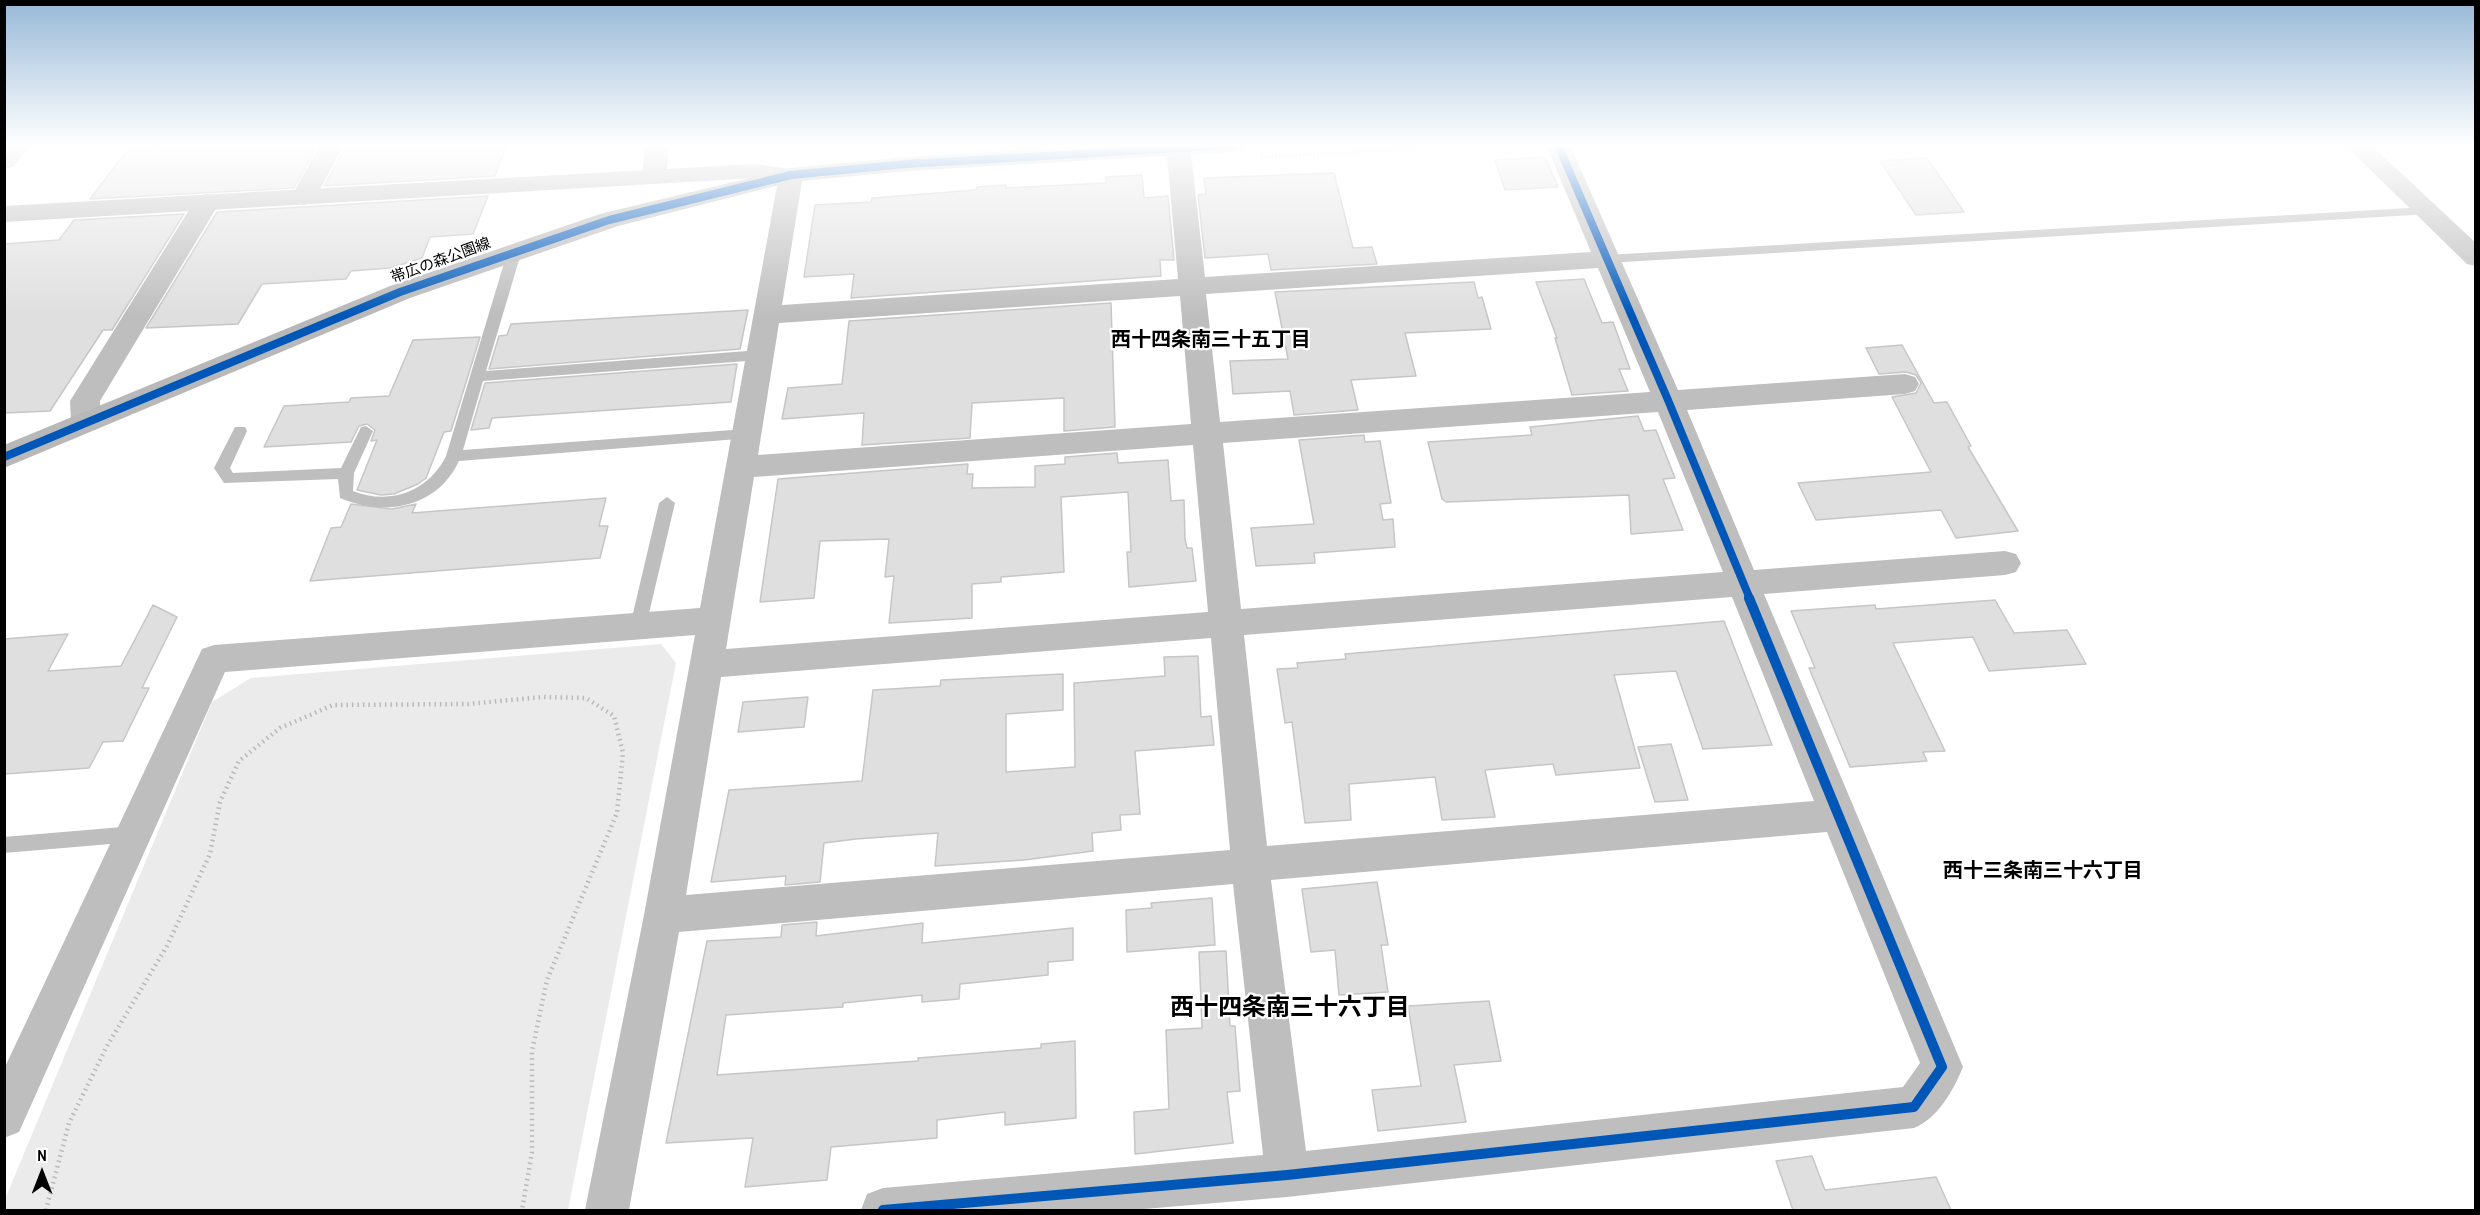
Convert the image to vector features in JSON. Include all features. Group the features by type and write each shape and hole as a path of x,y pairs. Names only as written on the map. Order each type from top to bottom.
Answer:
{"main road":[{"name":"帯広の森公園線","path":"4,457 400,292 515,250 609,220 683,202"}],"street":[{"path":"86,422 85,400 207,202"},
{"path":"4,214 213,202"},
{"path":"607,1210 663,915 787,202"},
{"path":"1184,202 1250,864 1287,1175"},
{"path":"883,1210 1287,1175 1914,1107 1942,1067 1742,585 1668,400 1582,202"},
{"path":"2416,202 2475,258"},
{"path":"768,315 1607,259"},
{"path":"743,451 1207,432 1905,384"},
{"path":"705,664 2004,563"},
{"path":"4,1117 214,659 713,620"},
{"path":"663,915 1838,815"}],"lane":[{"path":"1607,259 2426,211"},
{"path":"366,431 346,472 345,494 359,502 392,502 422,493 440,481 454,456 515,250"},
{"path":"476,377 760,355"},
{"path":"240,431 222,468 229,479 346,472"},
{"path":"454,456 743,451"},
{"path":"638,626 667,503"},
{"path":"4,845 134,834"}],"path":[{"path":"46,1210 69,1123 107,1046 172,935 210,854 220,802 238,761 280,728 333,705 468,704 543,697 586,698 614,716 623,753 617,813 584,897 547,980 532,1052 532,1152 522,1210"}],"shaded area":[{"path":"661,644 676,663 568,1210 5,1210 5,1199 212,702 251,678"}],"building":[{"path":"391,202 486,202 473,234 430,237 422,258 390,268 351,271 346,279 262,284 238,324 146,328 217,212"},
{"path":"871,202 1169,202 1174,260 1160,260 1161,276 851,298 854,274 804,277 815,205"},
{"path":"1199,202 1341,202 1353,248 1372,247 1377,264 1271,270 1268,254 1205,258"},
{"path":"1907,202 1957,202 1964,212 1916,215"},
{"path":"184,214 112,330 103,330 50,411 4,413 4,244 59,240 74,220"},
{"path":"1584,279 1602,323 1613,322 1630,369 1619,369 1628,391 1572,395 1555,338 1557,338 1536,282"},
{"path":"1474,282 1478,298 1482,297 1491,329 1405,333 1416,376 1351,380 1358,410 1294,415 1290,391 1233,394 1230,361 1288,359 1275,292"},
{"path":"1111,303 1115,427 1064,431 1064,398 972,403 970,438 862,445 864,413 782,419 788,388 842,384 849,321"},
{"path":"748,310 740,349 489,369 499,336 507,335 511,324"},
{"path":"480,337 451,431 444,432 426,478 418,484 394,494 381,495 357,490 377,440 371,441 375,430 367,424 359,426 351,442 264,447 284,406 349,402 351,398 389,396 413,340"},
{"path":"1902,345 1934,403 1947,402 1971,446 1968,447 2018,531 1956,538 1941,510 1816,520 1798,483 1931,472 1892,397 1916,393 1921,383 1916,375 1906,372 1879,374 1866,348"},
{"path":"737,364 731,402 492,418 489,428 471,430 485,383"},
{"path":"1638,416 1644,431 1656,430 1675,478 1663,479 1683,530 1631,534 1629,495 1446,502 1442,499 1428,442 1532,435 1530,427"},
{"path":"1364,435 1365,442 1380,441 1391,503 1380,504 1383,520 1393,519 1395,547 1314,553 1315,563 1256,566 1251,528 1314,524 1299,440"},
{"path":"1117,453 1118,463 1168,460 1171,501 1184,500 1185,539 1187,548 1192,548 1196,581 1129,587 1127,552 1131,552 1128,492 1061,497 1064,572 1001,577 1001,582 972,584 972,618 889,623 894,576 885,577 889,539 820,541 814,598 760,602 778,479 968,464 967,474 973,474 972,488 1035,487 1035,466 1065,464 1065,457"},
{"path":"606,498 599,526 608,526 600,558 310,581 331,528 341,527 351,504 392,509 416,504 412,513"},
{"path":"1995,600 2014,633 2067,630 2086,664 1989,671 1973,637 1893,643 1945,751 1923,752 1927,761 1850,767 1809,668 1815,668 1791,611 1875,605 1876,609"},
{"path":"153,605 177,617 142,688 149,688 123,741 103,742 89,768 4,774 4,639 68,634 48,671 121,666"},
{"path":"1724,621 1772,745 1703,749 1676,671 1614,675 1640,768 1556,775 1553,764 1485,770 1495,817 1442,820 1435,777 1349,784 1351,820 1305,823 1292,722 1285,723 1277,669 1298,668 1297,663 1346,659 1345,654"},
{"path":"1198,656 1201,717 1211,716 1214,745 1135,751 1140,814 1120,815 1121,830 1092,833 1093,851 1024,860 935,866 938,833 856,839 824,843 820,882 785,885 786,876 711,882 729,790 862,781 873,690 940,686 941,680 1063,674 1063,710 1006,714 1006,772 1075,767 1074,683 1165,676 1164,657"},
{"path":"808,697 804,727 738,732 743,702"},
{"path":"1671,744 1688,800 1655,802 1638,747"},
{"path":"1377,882 1388,945 1381,945 1388,992 1339,995 1335,950 1311,952 1302,889"},
{"path":"1212,898 1215,945 1127,952 1126,910 1152,908 1151,903"},
{"path":"817,922 816,936 923,923 922,943 1073,928 1073,960 1048,962 1048,975 960,984 959,999 922,1002 922,995 843,1003 843,1007 726,1015 717,1075 918,1061 918,1058 1041,1048 1041,1044 1075,1041 1076,1118 1005,1125 1005,1112 937,1120 937,1138 831,1147 827,1180 745,1187 753,1138 666,1143 707,941 781,937 782,925"},
{"path":"1226,951 1230,1026 1235,1026 1240,1091 1227,1092 1233,1143 1135,1154 1134,1112 1169,1109 1166,1030 1202,1028 1199,952"},
{"path":"1489,1001 1501,1061 1454,1065 1466,1122 1378,1131 1372,1090 1421,1086 1408,1006"},
{"path":"1812,1156 1825,1190 1936,1177 1951,1210 1793,1210 1776,1161"}],"cycle path":[{"path":"4,457 400,292 609,220 683,202"},
{"path":"883,1210 1287,1175 1914,1107 1942,1067 1668,400 1582,202"}],"district":[{"name":"西十四条南三十五丁目","path":"1211,341"},
{"name":"西十三条南三十六丁目","path":"2043,872"},
{"name":"西十四条南三十六丁目","path":"1290,1009"}]}
